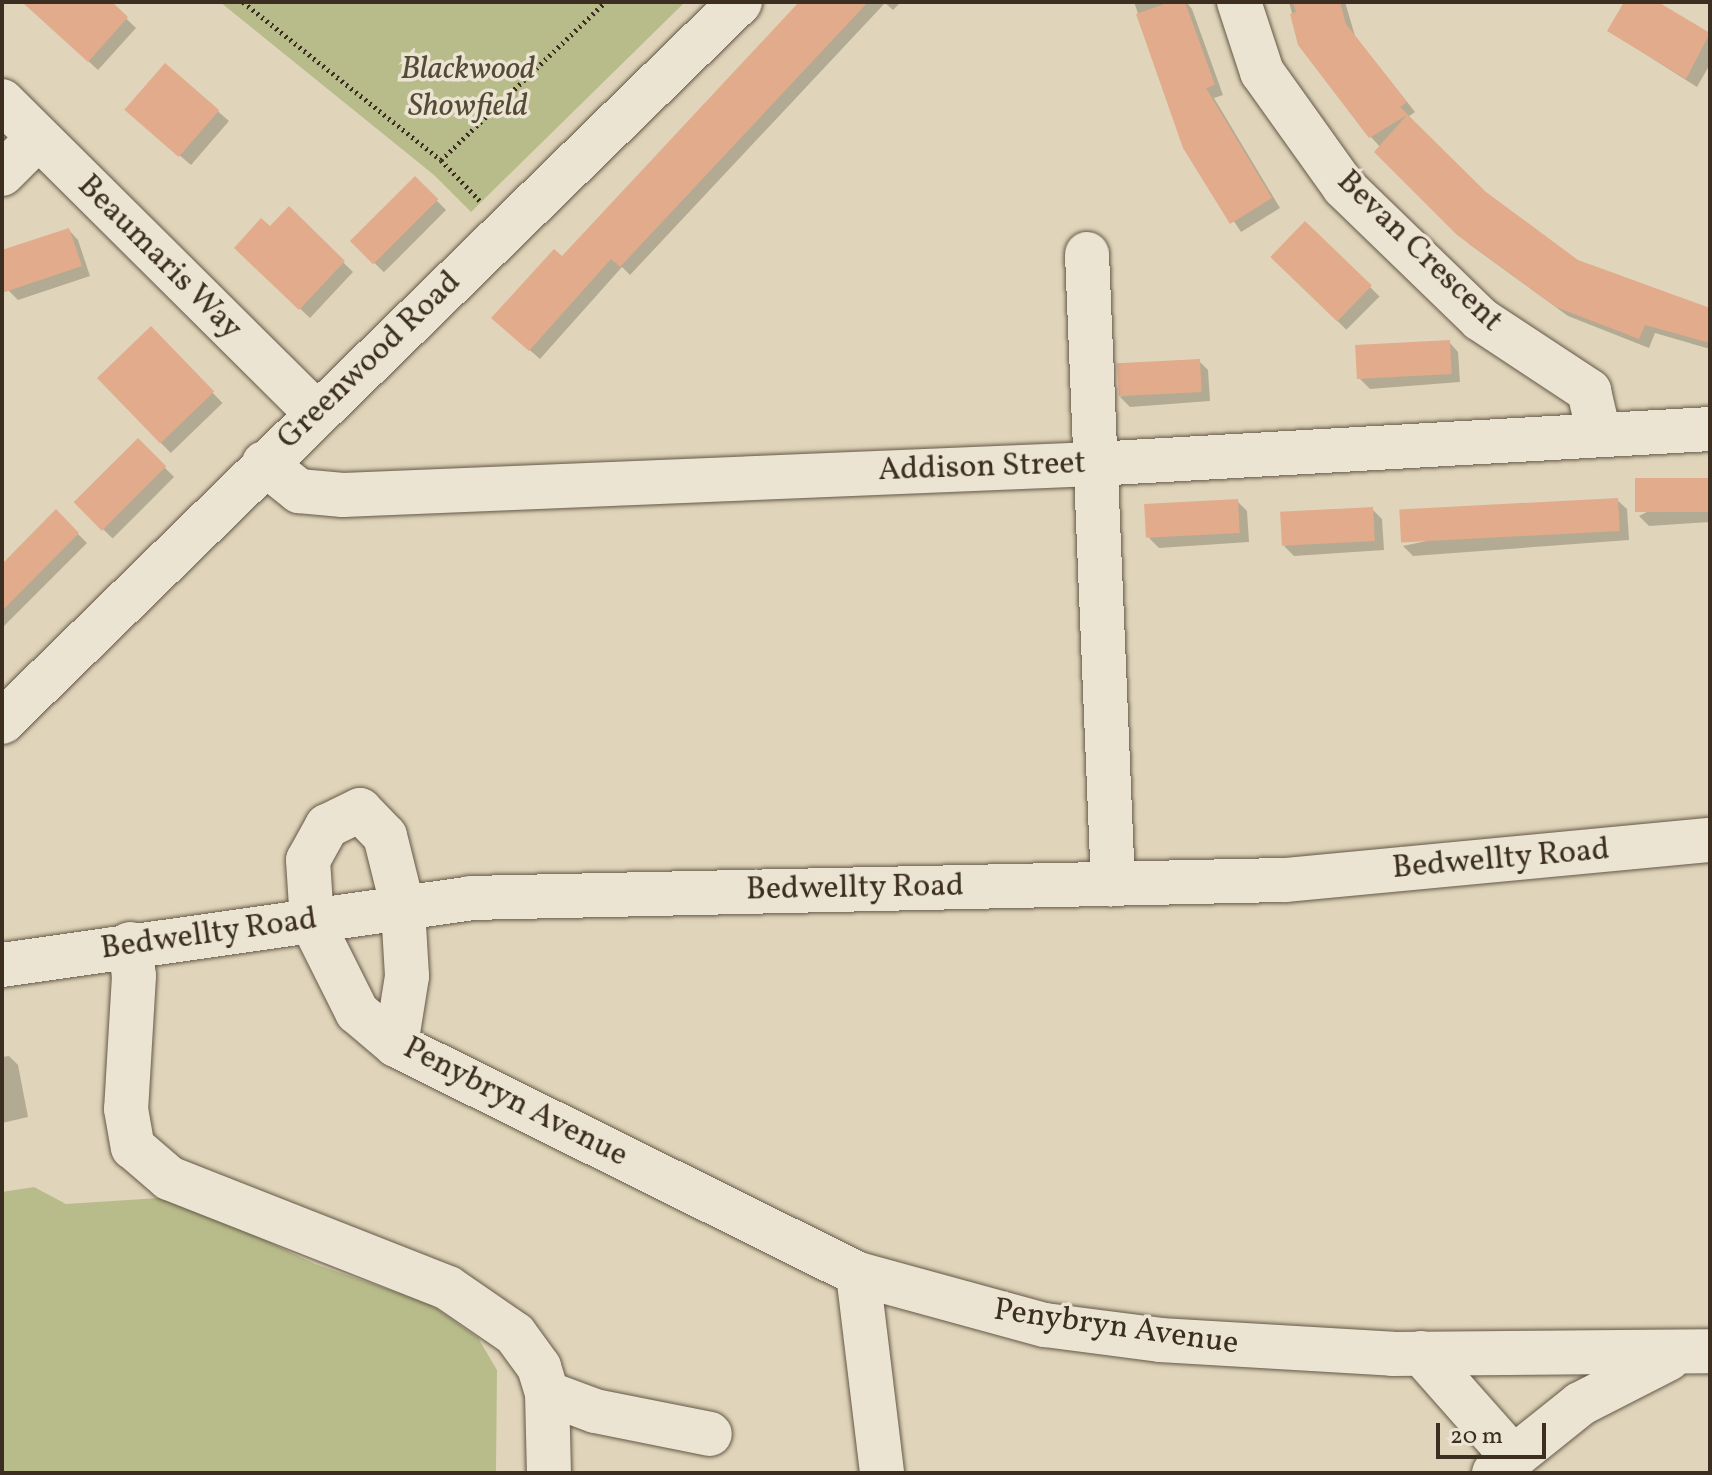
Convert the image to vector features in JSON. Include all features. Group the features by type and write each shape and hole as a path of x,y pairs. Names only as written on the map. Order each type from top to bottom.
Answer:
{"street":[{"name":"Greenwood Road","path":"2,722 264,463 740,2"},
{"name":"Bevan Crescent","path":"1239,2 1262,72 1344,187 1480,319 1589,391 1599,434"},
{"name":"Beaumaris Way","path":"2,101 316,413"},
{"path":"2,174 38,138"},
{"path":"1087,254 1113,884"},
{"name":"Addison Street","path":"264,463 299,491 343,495 1094,464 1710,429"},
{"path":"312,922 308,860 327,826 360,810 385,836 403,908 407,976 396,1045"},
{"name":"Bedwellty Road","path":"2,965 130,944 312,922 470,898 1285,880 1710,840"},
{"name":"Penybryn Avenue","path":"312,922 357,1012 396,1045 858,1274 1045,1325 1296,1351 1693,1353"},
{"path":"130,944 134,976 126,1109 133,1147 169,1178 448,1288 515,1334 539,1367 547,1393 549,1473"},
{"path":"858,1274 882,1473"},
{"path":"1421,1353 1503,1465 1580,1404 1693,1353"},
{"path":"547,1393 595,1411 710,1434"}],"path":[{"path":"243,2 441,160 487,208"},
{"path":"441,160 605,2"}],"green space":[{"name":"Blackwood Showfield","path":"220,2 685,2 471,212 434,175"},
{"path":"34,1187 66,1204 174,1197 315,1264 430,1304 478,1338 497,1370 496,1473 2,1473 2,1192"}],"building":[{"path":"22,2 112,2 128,17 88,62"},
{"path":"799,2 868,2 620,267 611,259 529,351 491,318 554,249 562,256"},
{"path":"1170,2 1185,2 1215,85 1206,88 1272,198 1230,224 1183,148 1136,14"},
{"path":"1293,2 1340,2 1346,24 1407,102 1400,107 1486,192 1578,260 1710,308 1710,343 1645,325 1639,339 1556,307 1457,235 1374,152 1407,115 1369,138 1298,45 1290,14 1296,12"},
{"path":"1624,2 1658,2 1710,33 1686,79 1607,31"},
{"path":"165,63 219,110 179,157 124,110"},
{"path":"415,176 438,199 373,264 350,241"},
{"path":"289,206 345,261 299,310 234,248 261,218 270,226"},
{"path":"1305,221 1372,286 1337,322 1270,257"},
{"path":"69,228 82,266 2,293 2,250"},
{"path":"151,326 214,391 160,444 97,378"},
{"path":"1450,340 1452,374 1357,379 1355,345"},
{"path":"1200,359 1202,392 1119,396 1117,363"},
{"path":"138,438 166,466 102,531 74,502"},
{"path":"1635,478 1710,478 1710,512 1635,512"},
{"path":"1618,498 1620,531 1401,542 1399,509"},
{"path":"1238,499 1240,533 1146,538 1144,504"},
{"path":"1373,507 1375,541 1282,546 1280,512"},
{"path":"56,509 79,533 2,611 2,564"}]}
